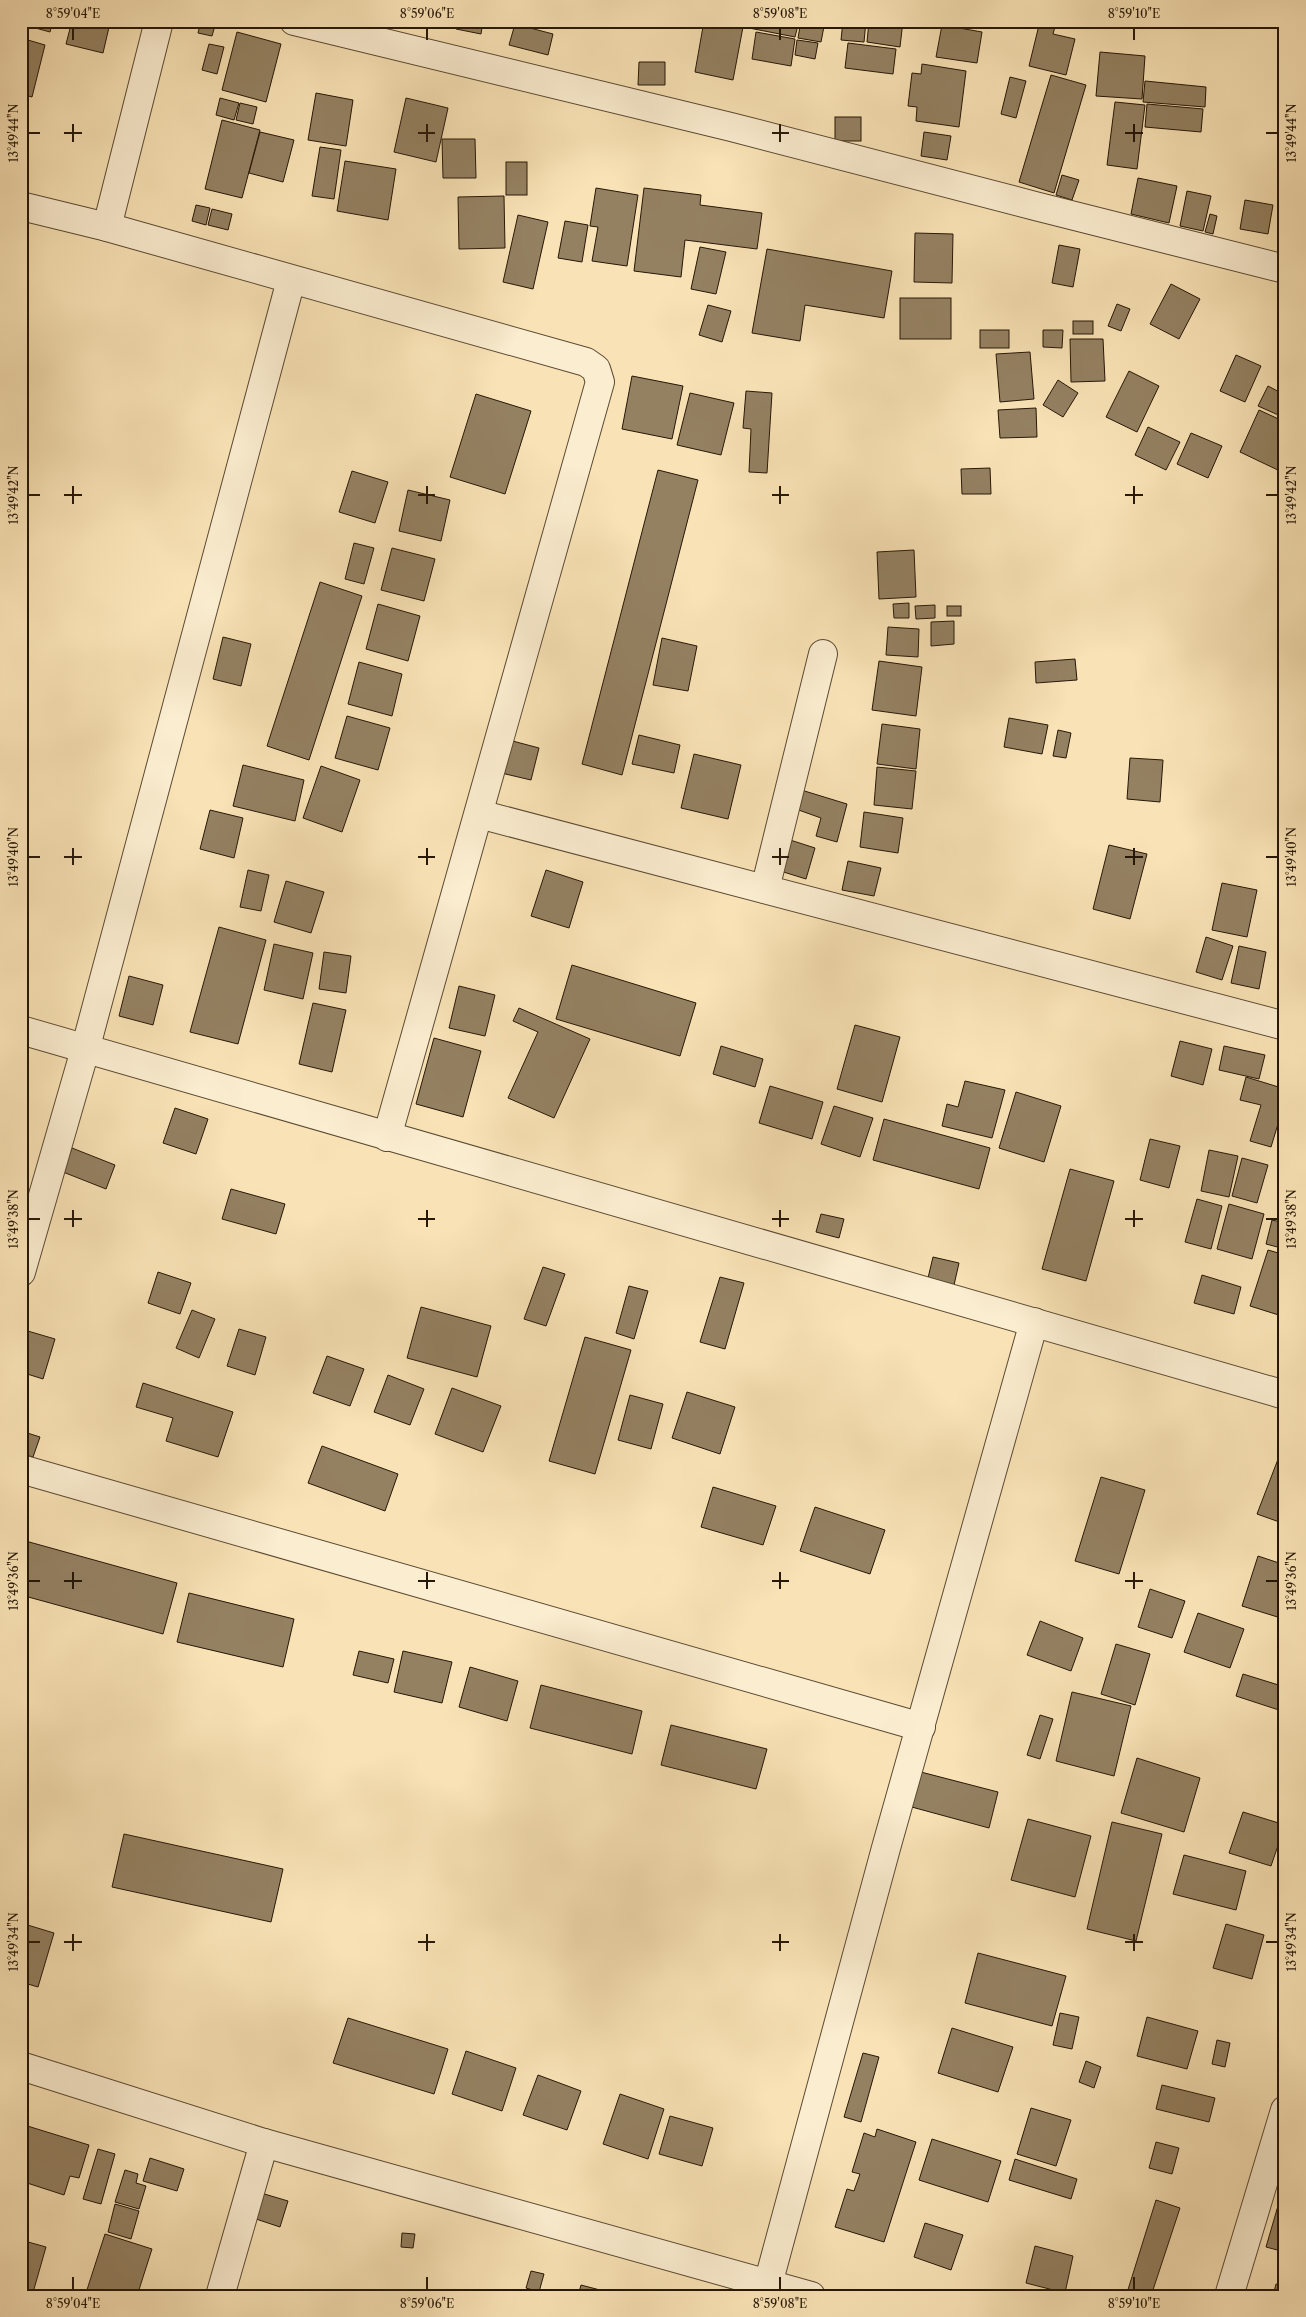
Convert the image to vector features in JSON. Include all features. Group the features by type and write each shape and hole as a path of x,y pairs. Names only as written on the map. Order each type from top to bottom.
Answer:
{"street":[{"path":"107,227 159,21"},
{"path":"294,21 731,127 1285,269"},
{"path":"21,206 107,227 586,362 596,369 600,382 387,1137"},
{"path":"21,1272 86,1050 291,280"},
{"path":"765,889 823,654"},
{"path":"479,814 1285,1026"},
{"path":"21,1030 1285,1395"},
{"path":"768,2284 1034,1322"},
{"path":"21,1469 921,1727"},
{"path":"21,2066 264,2142 811,2296"},
{"path":"1229,2296 1285,2110"},
{"path":"220,2296 264,2142"}],"building":[{"path":"21,21 53,21 50,32 21,24"},
{"path":"72,21 110,23 103,53 66,44"},
{"path":"201,21 216,22 212,36 198,33"},
{"path":"397,21 436,21 435,28"},
{"path":"457,21 483,21 481,34 456,29"},
{"path":"704,21 743,27 733,80 695,72"},
{"path":"724,21 746,21 746,25"},
{"path":"750,21 799,21 795,37 749,28"},
{"path":"801,21 825,21 821,42 798,38"},
{"path":"843,21 866,21 864,42 841,40"},
{"path":"869,21 903,21 900,47 867,42"},
{"path":"1040,21 1056,23 1053,34 1075,39 1066,75 1029,66"},
{"path":"515,24 553,34 548,55 509,45"},
{"path":"942,25 982,32 977,63 936,57"},
{"path":"237,32 281,44 266,102 222,90"},
{"path":"756,32 795,39 791,66 752,59"},
{"path":"21,38 45,45 32,97 21,94"},
{"path":"797,40 818,43 815,59 795,55"},
{"path":"848,43 896,49 893,74 845,68"},
{"path":"209,44 224,47 217,74 202,70"},
{"path":"1100,52 1145,56 1142,99 1096,96"},
{"path":"639,62 665,62 665,85 638,85"},
{"path":"922,64 966,71 959,127 916,121 917,107 908,106 912,73 921,74"},
{"path":"1051,75 1086,85 1054,193 1019,182"},
{"path":"1010,77 1026,81 1016,118 1001,114"},
{"path":"1145,81 1206,87 1205,107 1143,102"},
{"path":"316,93 353,100 346,146 308,140"},
{"path":"220,98 239,103 234,120 216,115"},
{"path":"406,98 448,108 436,162 394,152"},
{"path":"1115,102 1145,105 1137,169 1107,165"},
{"path":"240,103 257,107 253,124 236,120"},
{"path":"1147,104 1203,109 1201,132 1145,127"},
{"path":"835,117 861,117 861,141 835,141"},
{"path":"222,120 260,130 242,198 205,189"},
{"path":"260,132 294,140 283,182 249,173"},
{"path":"924,132 951,136 947,160 921,156"},
{"path":"442,139 475,139 476,178 443,178"},
{"path":"320,147 341,150 334,199 312,196"},
{"path":"345,161 396,169 388,220 337,211"},
{"path":"506,162 527,162 527,195 506,195"},
{"path":"1062,175 1079,180 1072,200 1056,195"},
{"path":"1138,178 1177,186 1169,223 1131,214"},
{"path":"1285,185 1285,202 1280,201"},
{"path":"596,188 638,195 627,266 592,261 598,227 590,226"},
{"path":"644,188 701,195 700,205 762,213 757,249 685,240 681,277 634,271"},
{"path":"1187,191 1211,196 1203,231 1180,226"},
{"path":"504,196 505,248 459,249 458,197"},
{"path":"1245,200 1273,205 1268,234 1240,229"},
{"path":"196,205 210,208 206,225 192,221"},
{"path":"212,209 232,214 228,230 208,225"},
{"path":"1210,214 1217,216 1213,234 1205,232"},
{"path":"518,215 548,222 533,289 503,282"},
{"path":"565,221 588,225 582,262 558,258"},
{"path":"915,233 953,234 952,283 914,282"},
{"path":"1059,245 1080,249 1073,287 1052,283"},
{"path":"700,247 726,252 716,294 691,289"},
{"path":"767,249 892,271 884,318 805,305 800,341 752,333"},
{"path":"1171,284 1200,299 1179,339 1150,324"},
{"path":"900,298 951,298 951,339 900,339"},
{"path":"1117,304 1130,309 1121,331 1108,326"},
{"path":"708,305 731,311 722,342 699,335"},
{"path":"1073,321 1093,321 1093,334 1073,334"},
{"path":"980,330 1009,330 1009,348 980,348"},
{"path":"1043,330 1063,330 1062,348 1043,347"},
{"path":"1070,339 1103,339 1105,381 1071,382"},
{"path":"1030,352 1034,399 1000,402 996,354"},
{"path":"1236,355 1261,366 1245,402 1220,391"},
{"path":"1129,371 1159,386 1137,432 1106,417"},
{"path":"632,376 683,386 672,439 622,429"},
{"path":"1058,380 1078,393 1063,417 1043,405"},
{"path":"1268,386 1285,395 1285,418 1258,406"},
{"path":"746,391 772,393 767,473 749,472 751,429 743,428"},
{"path":"690,393 734,403 721,455 677,445"},
{"path":"476,394 531,411 505,494 450,477"},
{"path":"1036,408 1037,437 1000,438 998,410"},
{"path":"1259,410 1285,422 1285,467 1282,472 1240,452"},
{"path":"1148,427 1180,442 1166,470 1135,455"},
{"path":"1191,433 1222,446 1208,478 1177,464"},
{"path":"990,468 991,494 962,494 961,469"},
{"path":"658,470 698,480 622,775 582,764"},
{"path":"352,471 388,482 375,523 339,512"},
{"path":"408,490 450,500 441,541 399,531"},
{"path":"354,543 374,548 364,584 345,579"},
{"path":"392,548 435,559 424,601 381,590"},
{"path":"914,550 916,597 879,599 877,552"},
{"path":"320,582 362,596 309,760 267,746"},
{"path":"909,603 909,618 894,618 893,604"},
{"path":"378,604 420,616 408,661 366,649"},
{"path":"935,605 935,618 916,619 915,606"},
{"path":"947,606 961,606 961,616 947,616"},
{"path":"954,621 954,644 931,646 931,622"},
{"path":"888,627 919,629 918,657 886,655"},
{"path":"223,637 251,644 241,686 213,679"},
{"path":"662,638 697,646 688,691 653,685"},
{"path":"1075,659 1077,680 1036,683 1035,662"},
{"path":"879,661 922,667 916,716 872,710"},
{"path":"359,662 402,674 392,716 348,704"},
{"path":"347,716 390,728 378,770 335,758"},
{"path":"1009,718 1048,725 1042,754 1004,747"},
{"path":"882,724 920,729 916,769 877,764"},
{"path":"1058,730 1071,733 1066,758 1053,756"},
{"path":"639,735 680,745 674,773 632,764"},
{"path":"505,739 539,748 531,780 497,772"},
{"path":"694,754 741,765 728,819 681,808"},
{"path":"1130,758 1163,760 1160,802 1127,799"},
{"path":"243,765 304,780 295,821 233,806"},
{"path":"321,766 360,780 342,832 303,818"},
{"path":"877,767 916,771 912,809 874,805"},
{"path":"798,789 847,804 837,842 816,836 821,818 793,808"},
{"path":"210,810 243,818 234,858 200,849"},
{"path":"864,812 903,818 898,853 860,847"},
{"path":"784,838 815,848 806,879 774,869"},
{"path":"1109,845 1147,854 1130,919 1093,909"},
{"path":"848,861 881,868 874,896 842,890"},
{"path":"248,870 269,875 261,911 240,907"},
{"path":"546,870 583,882 569,928 531,916"},
{"path":"286,881 324,892 311,933 274,922"},
{"path":"1222,883 1257,890 1247,937 1212,930"},
{"path":"219,927 266,940 238,1044 190,1032"},
{"path":"1206,937 1233,946 1222,980 1196,972"},
{"path":"274,944 313,953 303,999 264,990"},
{"path":"1239,946 1266,952 1259,989 1231,983"},
{"path":"324,952 351,956 346,993 319,989"},
{"path":"572,965 696,1003 680,1056 556,1019"},
{"path":"129,976 163,985 153,1025 119,1016"},
{"path":"459,986 495,995 485,1036 449,1028"},
{"path":"313,1003 346,1010 332,1072 299,1064"},
{"path":"519,1008 590,1039 554,1118 508,1098 538,1032 513,1021"},
{"path":"855,1025 900,1037 882,1102 837,1089"},
{"path":"434,1038 481,1051 463,1117 416,1104"},
{"path":"1180,1041 1212,1049 1203,1085 1171,1076"},
{"path":"721,1046 763,1059 755,1087 713,1074"},
{"path":"1224,1046 1265,1055 1259,1079 1219,1070"},
{"path":"1246,1077 1285,1089 1285,1101 1271,1147 1250,1141 1261,1105 1240,1100"},
{"path":"965,1081 1005,1090 992,1138 942,1126 947,1104 958,1107"},
{"path":"770,1086 823,1102 812,1139 759,1123"},
{"path":"1016,1092 1061,1106 1044,1162 999,1148"},
{"path":"834,1106 873,1118 860,1157 821,1144"},
{"path":"175,1108 208,1119 196,1154 163,1143"},
{"path":"884,1119 990,1148 979,1189 873,1160"},
{"path":"1150,1139 1180,1146 1169,1188 1140,1180"},
{"path":"72,1148 115,1165 106,1189 63,1172"},
{"path":"1209,1150 1238,1156 1229,1197 1201,1191"},
{"path":"1242,1158 1268,1165 1257,1203 1232,1196"},
{"path":"1070,1169 1114,1181 1086,1281 1042,1269"},
{"path":"231,1189 285,1204 276,1234 222,1219"},
{"path":"1197,1199 1222,1206 1211,1249 1185,1242"},
{"path":"1229,1204 1264,1214 1252,1259 1217,1249"},
{"path":"821,1214 844,1219 839,1238 816,1232"},
{"path":"1272,1220 1285,1223 1285,1249 1266,1244"},
{"path":"1268,1250 1285,1255 1285,1317 1250,1306"},
{"path":"933,1257 959,1263 954,1285 928,1278"},
{"path":"543,1267 565,1274 546,1326 524,1319"},
{"path":"158,1272 191,1283 180,1314 148,1303"},
{"path":"1202,1275 1241,1287 1234,1314 1194,1303"},
{"path":"720,1277 744,1283 725,1349 700,1342"},
{"path":"629,1286 648,1291 634,1339 616,1333"},
{"path":"421,1307 491,1326 477,1377 407,1358"},
{"path":"192,1310 215,1319 199,1358 176,1348"},
{"path":"21,1329 55,1339 43,1379 21,1372"},
{"path":"239,1329 266,1337 255,1375 227,1366"},
{"path":"585,1337 631,1350 595,1474 549,1461"},
{"path":"327,1356 364,1369 350,1406 313,1393"},
{"path":"388,1375 424,1389 410,1425 374,1412"},
{"path":"143,1383 233,1412 218,1457 166,1441 173,1418 136,1407"},
{"path":"452,1388 501,1406 483,1452 435,1434"},
{"path":"687,1392 735,1407 720,1454 672,1438"},
{"path":"630,1395 663,1404 651,1449 618,1440"},
{"path":"21,1431 40,1437 33,1457 21,1454"},
{"path":"322,1446 398,1474 385,1511 308,1483"},
{"path":"1280,1454 1285,1456 1285,1524 1257,1514"},
{"path":"1101,1477 1145,1490 1119,1574 1075,1561"},
{"path":"713,1487 776,1506 763,1545 701,1527"},
{"path":"815,1507 885,1530 870,1574 800,1551"},
{"path":"22,1540 177,1583 163,1634 21,1595"},
{"path":"1258,1556 1285,1565 1284,1619 1242,1606"},
{"path":"1150,1589 1185,1601 1172,1638 1138,1627"},
{"path":"189,1593 294,1619 283,1667 177,1642"},
{"path":"1198,1613 1244,1629 1230,1668 1184,1652"},
{"path":"1040,1621 1083,1638 1071,1671 1027,1655"},
{"path":"1116,1644 1150,1654 1135,1705 1101,1694"},
{"path":"359,1651 394,1659 388,1683 353,1675"},
{"path":"403,1651 452,1662 442,1703 394,1692"},
{"path":"470,1667 518,1681 507,1721 459,1707"},
{"path":"1243,1674 1285,1687 1285,1712 1236,1696"},
{"path":"541,1685 642,1711 632,1754 530,1728"},
{"path":"1072,1692 1131,1706 1114,1776 1056,1761"},
{"path":"1040,1715 1053,1719 1040,1759 1027,1755"},
{"path":"671,1725 767,1749 756,1789 661,1765"},
{"path":"1137,1758 1200,1778 1184,1832 1121,1813"},
{"path":"917,1771 998,1792 989,1828 908,1806"},
{"path":"1243,1812 1285,1825 1271,1866 1229,1853"},
{"path":"1028,1819 1091,1836 1075,1897 1011,1880"},
{"path":"1112,1822 1162,1834 1136,1941 1087,1929"},
{"path":"124,1834 283,1869 271,1922 112,1887"},
{"path":"1184,1855 1246,1871 1236,1910 1173,1894"},
{"path":"21,1923 54,1933 38,1987 21,1982"},
{"path":"1226,1924 1264,1935 1252,1979 1213,1968"},
{"path":"978,1953 1066,1976 1052,2026 965,2003"},
{"path":"1060,2013 1079,2017 1072,2049 1053,2045"},
{"path":"1147,2017 1198,2031 1187,2069 1137,2056"},
{"path":"348,2018 448,2049 434,2094 333,2063"},
{"path":"952,2028 1013,2047 998,2092 938,2073"},
{"path":"1217,2040 1230,2043 1225,2067 1212,2064"},
{"path":"466,2051 516,2068 502,2111 452,2094"},
{"path":"863,2053 879,2057 861,2122 844,2117"},
{"path":"1086,2061 1101,2067 1094,2088 1079,2082"},
{"path":"538,2075 581,2091 567,2130 523,2115"},
{"path":"1162,2085 1215,2098 1209,2122 1156,2109"},
{"path":"620,2094 664,2109 648,2159 603,2144"},
{"path":"1031,2108 1071,2120 1056,2166 1017,2154"},
{"path":"670,2116 713,2128 702,2166 659,2154"},
{"path":"21,2124 89,2145 79,2178 70,2176 64,2195 21,2181"},
{"path":"877,2129 916,2142 884,2242 835,2227 847,2189 854,2191 860,2174 852,2172 864,2133 875,2137"},
{"path":"932,2139 1001,2161 988,2202 919,2180"},
{"path":"1156,2142 1179,2148 1172,2174 1149,2168"},
{"path":"98,2149 115,2154 101,2204 83,2199"},
{"path":"150,2158 184,2169 177,2191 143,2181"},
{"path":"1015,2159 1077,2179 1071,2199 1009,2180"},
{"path":"125,2170 138,2174 136,2183 146,2186 139,2209 115,2202"},
{"path":"1282,2192 1285,2193 1285,2252 1266,2247"},
{"path":"261,2193 288,2201 280,2227 253,2218"},
{"path":"1156,2200 1180,2208 1151,2296 1126,2296"},
{"path":"115,2204 139,2211 131,2239 108,2232"},
{"path":"925,2223 963,2235 951,2270 914,2257"},
{"path":"402,2233 415,2234 413,2248 401,2247"},
{"path":"105,2234 152,2249 137,2296 85,2296"},
{"path":"21,2240 46,2247 32,2296 21,2296"},
{"path":"1035,2246 1073,2256 1065,2293 1026,2283"},
{"path":"531,2271 544,2274 539,2292 526,2288"},
{"path":"1276,2284 1285,2286 1285,2296 1273,2296"},
{"path":"581,2285 600,2290 599,2296 578,2296"}]}
